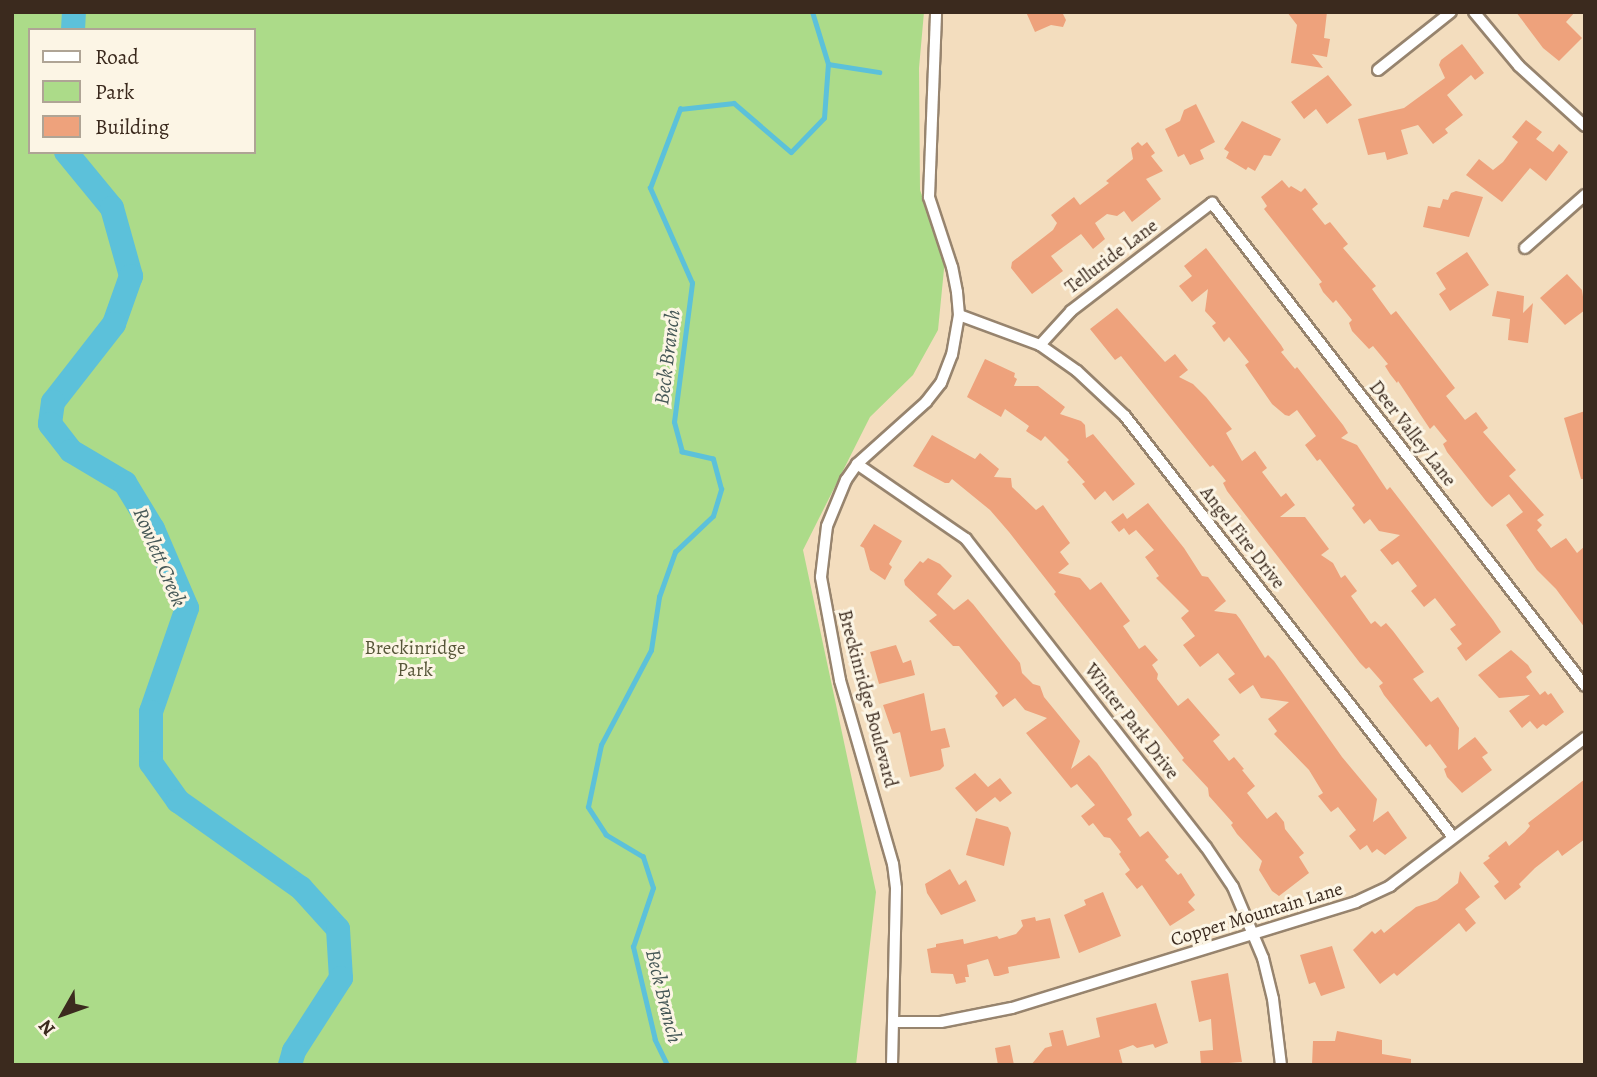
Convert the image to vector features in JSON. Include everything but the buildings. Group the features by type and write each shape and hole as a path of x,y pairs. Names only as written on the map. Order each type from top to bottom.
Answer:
{"street":[{"name":"Breckinridge Boulevard","path":"892,1065 896,888 893,864 840,680 821,577 827,526 846,480 857,464 926,402 941,383 951,355 959,315 952,267 929,197 936,12"},
{"path":"1378,70 1451,12"},
{"path":"1474,12 1519,66 1585,126"},
{"path":"1525,248 1585,195"},
{"name":"Telluride Lane","path":"1040,345 1071,310 1212,204"},
{"name":"Deer Valley Lane","path":"1212,204 1585,686"},
{"name":"Angel Fire Drive","path":"959,315 1040,345 1077,371 1125,416 1453,837"},
{"name":"Winter Park Drive","path":"857,464 966,539 1206,847 1233,887 1254,936 1273,999 1281,1065"},
{"name":"Copper Mountain Lane","path":"894,1022 942,1022 1012,1008 1254,936 1356,902 1390,886 1585,738"}],"green space":[{"name":"Breckinridge Park","path":"12,12 924,12 919,68 920,190 945,259 938,330 913,375 870,417 803,550 876,892 856,1065 12,1065"}],"waterway":[{"name":"Rowlett Creek","path":"73,28 74,12"},
{"name":"Beck Branch","path":"667,1065 655,1040 633,947 653,888 643,857 606,835 588,807 601,745 651,650 659,597 675,552 713,516 721,489 713,459 682,452 674,422 692,283 650,188 680,109 734,103 791,152 824,118 828,64 812,12"},
{"path":"828,64 879,72"},
{"name":"Rowlett Creek","path":"68,154 112,208 131,276 114,324 53,402 50,424 71,451 125,483 153,529 187,608 151,712 151,763 178,801 301,888 338,929 341,978 294,1051 290,1065"}]}
